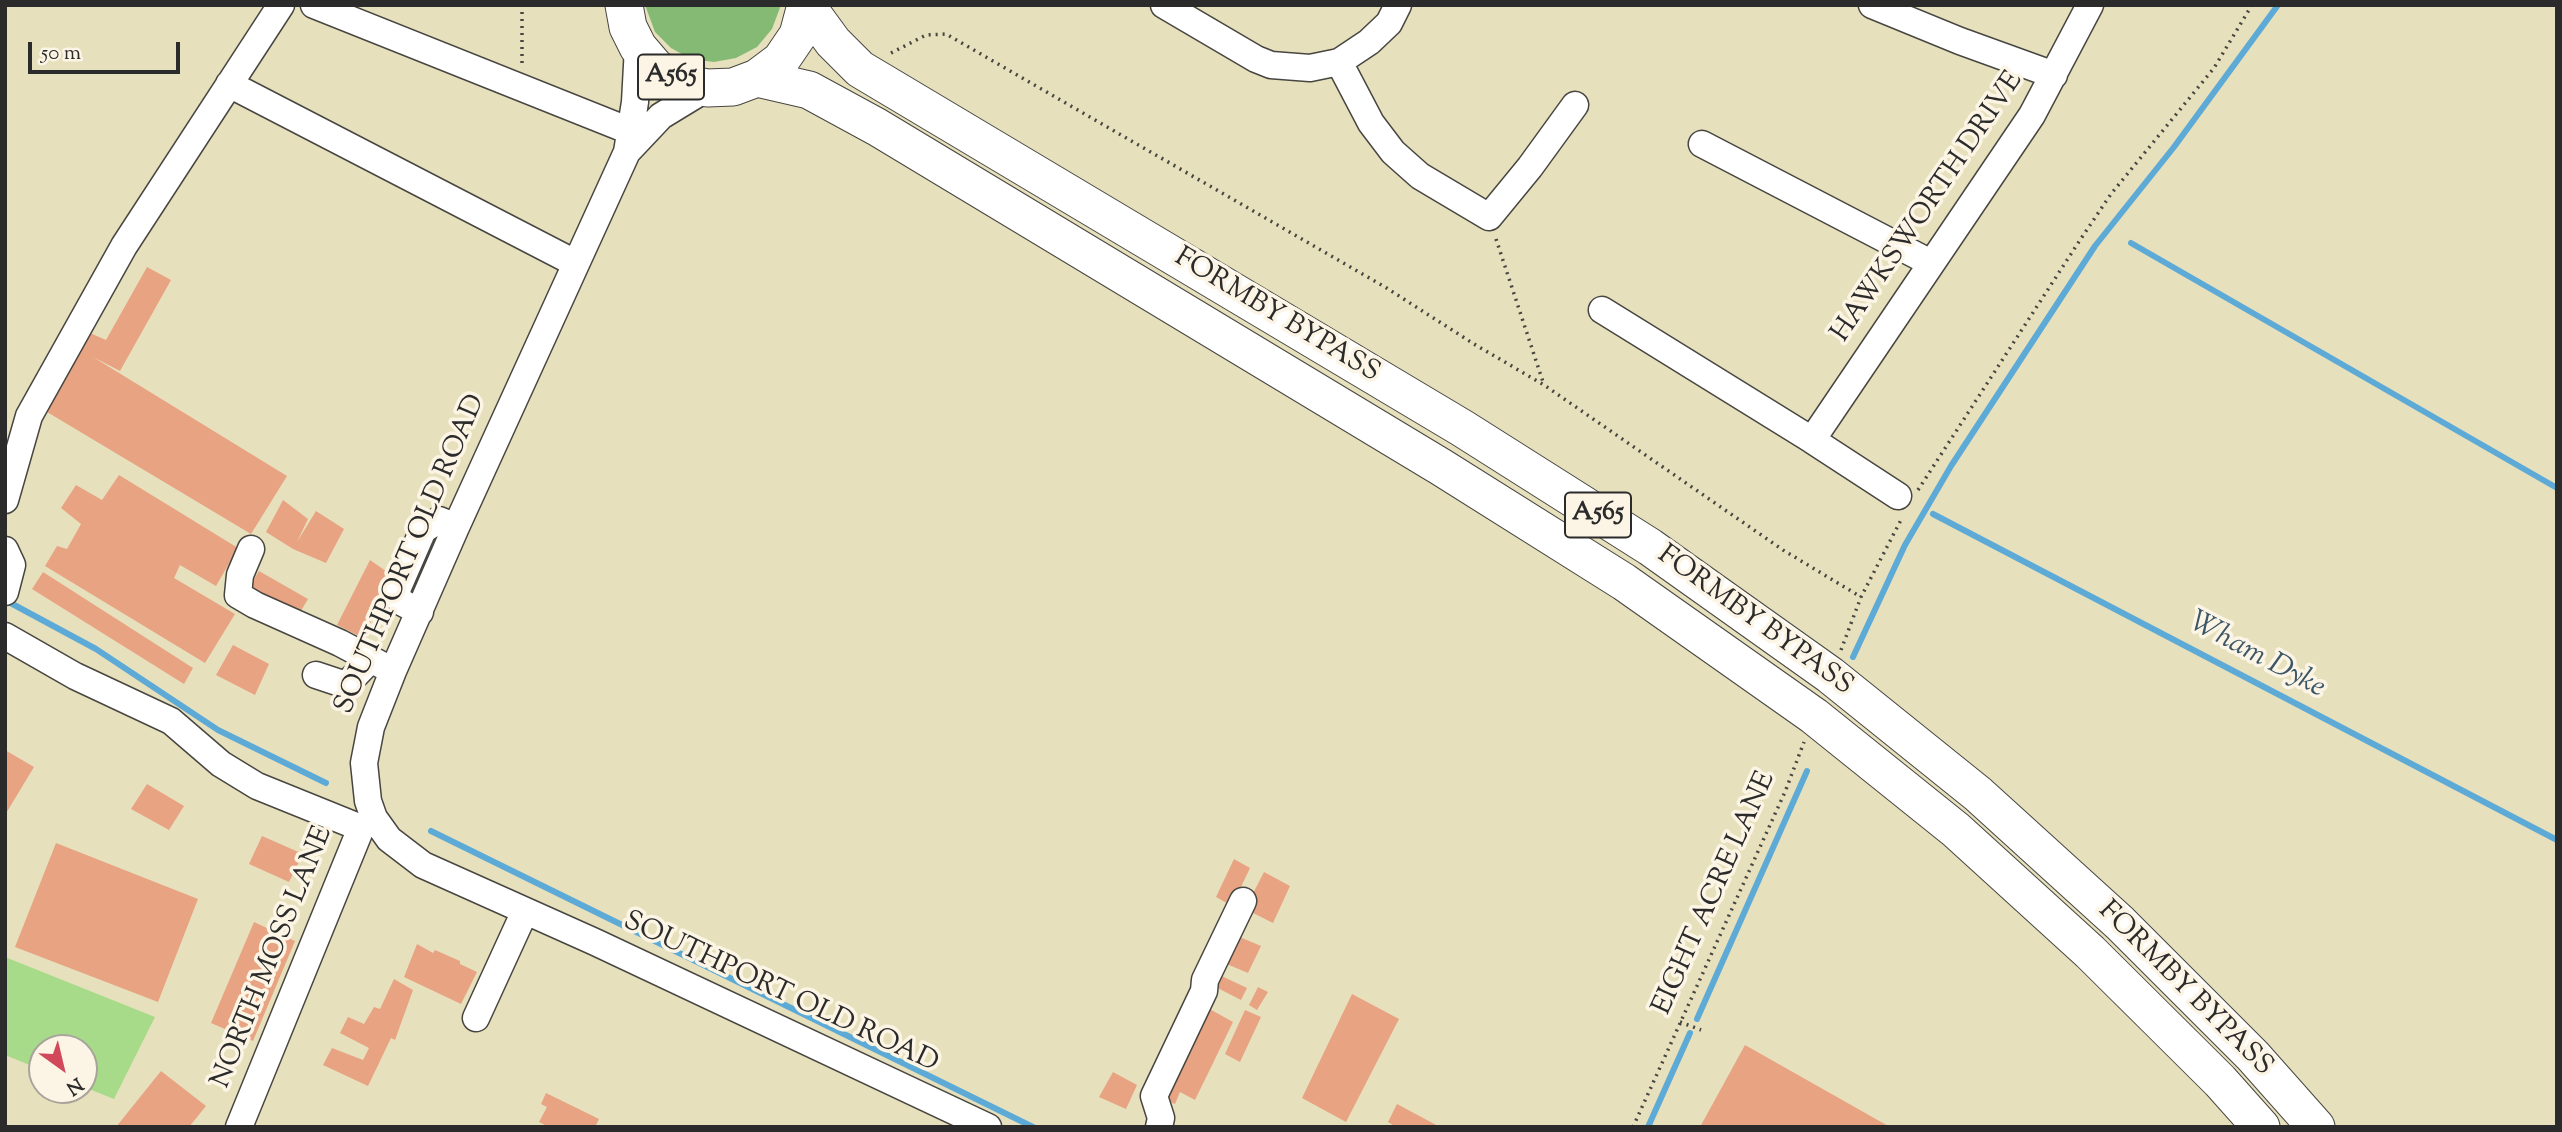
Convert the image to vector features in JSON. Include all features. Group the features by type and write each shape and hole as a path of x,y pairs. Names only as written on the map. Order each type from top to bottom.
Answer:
{"highway":[{"name":"A565","path":"624,5 628,27 638,47 656,68 680,82 707,88 733,87 757,78 781,60 798,35 806,5"},
{"name":"FORMBY BYPASS","path":"806,5 833,42 860,69 1462,428 1650,547 1830,675 1978,794 2120,923 2253,1056 2316,1127"},
{"name":"FORMBY BYPASS","path":"757,78 809,90 877,127 1382,432 1624,582 1814,716 1955,830 2090,951 2220,1081 2261,1127"}],"street":[{"path":"5,500 29,416 124,246 281,5"},
{"path":"314,5 522,88 628,141"},
{"path":"1164,5 1241,52 1271,65 1310,68 1339,62 1379,33 1389,23 1398,5"},
{"path":"1872,5 2054,75"},
{"name":"HAWKSWORTH DRIVE","path":"1812,440 2032,115 2090,5"},
{"path":"628,141 635,102 638,47"},
{"path":"1339,62 1371,123 1393,152 1420,176 1489,217 1575,105"},
{"path":"229,84 575,263"},
{"path":"628,141 661,116 707,88"},
{"name":"SOUTHPORT OLD ROAD","path":"628,141 419,612 381,666 364,763 367,823 423,865 988,1127"},
{"path":"1702,144 1931,263"},
{"path":"1602,310 1906,501"},
{"path":"251,549 240,575 238,595 340,643 381,666"},
{"path":"5,550 12,565 5,592"},
{"path":"5,636 75,676 171,722 221,764 257,786 367,823"},
{"path":"316,675 346,685 381,666"},
{"name":"NORTH MOSS LANE","path":"239,1127 367,823"},
{"path":"1159,1127 1161,1118 1154,1096 1204,991 1205,979 1243,901"},
{"path":"476,1018 525,911"}],"path":[{"path":"522,5 522,88"},
{"path":"1830,675 1861,597 1906,501 2111,194 2214,68 2252,5"},
{"path":"860,69 926,35 946,34 1385,287 1544,386 1783,550 1861,597"},
{"path":"1489,217 1544,386"},
{"name":"EIGHT ACRE LANE","path":"1633,1127 1784,792 1814,716"},
{"path":"1679,1022 1701,1030"}],"green space":[{"path":"645,5 781,5 772,29 757,47 736,58 714,62 691,59 671,48 655,32"},
{"path":"5,957 155,1017 114,1099 98,1093 98,1034 28,1034 28,1064 5,1055"}],"building":[{"path":"147,267 171,280 120,371 93,357 287,476 251,534 42,409 90,333 106,340"},
{"path":"119,475 238,548 216,586 180,565 174,578 235,614 205,663 45,566 57,546 67,549 81,524 61,508 76,485 102,500"},
{"path":"283,500 308,519 297,542 316,511 344,529 326,563 293,549 266,532"},
{"path":"370,560 393,576 363,638 337,625"},
{"path":"259,571 308,599 296,619 247,591"},
{"path":"43,572 193,668 184,684 32,589"},
{"path":"233,645 269,664 255,695 216,675"},
{"path":"5,750 34,767 5,815"},
{"path":"147,784 184,806 169,830 131,809"},
{"path":"262,836 303,854 289,882 249,864"},
{"path":"56,843 198,899 158,1002 15,947"},
{"path":"1234,859 1250,868 1232,906 1216,897"},
{"path":"1264,872 1290,886 1273,923 1245,909"},
{"path":"254,922 295,941 253,1041 211,1023"},
{"path":"1235,935 1261,946 1248,973 1222,962"},
{"path":"417,944 433,953 435,950 460,961 460,964 477,972 461,1004 404,977"},
{"path":"1211,971 1247,988 1241,1000 1206,982"},
{"path":"394,979 413,990 395,1040 391,1038 368,1086 323,1065 332,1048 363,1060 369,1048 340,1033 348,1017 364,1024 374,1007 380,1009"},
{"path":"1258,987 1268,992 1257,1010 1249,1005"},
{"path":"1352,994 1399,1019 1346,1122 1302,1098"},
{"path":"1206,1007 1233,1022 1195,1100 1180,1092 1175,1104 1160,1098"},
{"path":"1245,1010 1261,1017 1240,1062 1225,1054"},
{"path":"1745,1045 1890,1127 1700,1127"},
{"path":"161,1071 206,1106 189,1127 116,1127"},
{"path":"1113,1072 1137,1085 1126,1109 1099,1097"},
{"path":"546,1093 599,1119 595,1127 544,1127 545,1125 539,1122 547,1107 541,1104"},
{"path":"1397,1104 1440,1127 1396,1127 1388,1122"}],"waterway":[{"path":"1853,657 1905,545 1951,466 2095,246 2174,147 2278,5"},
{"name":"Wham Dyke","path":"2131,243 2557,488"},
{"name":"Wham Dyke","path":"1933,514 2557,840"},
{"path":"5,600 96,649 218,730 326,783"},
{"path":"1697,1019 1807,771"},
{"path":"431,831 1033,1127"},
{"name":"Wham Dyke","path":"1648,1127 1690,1033"}]}
